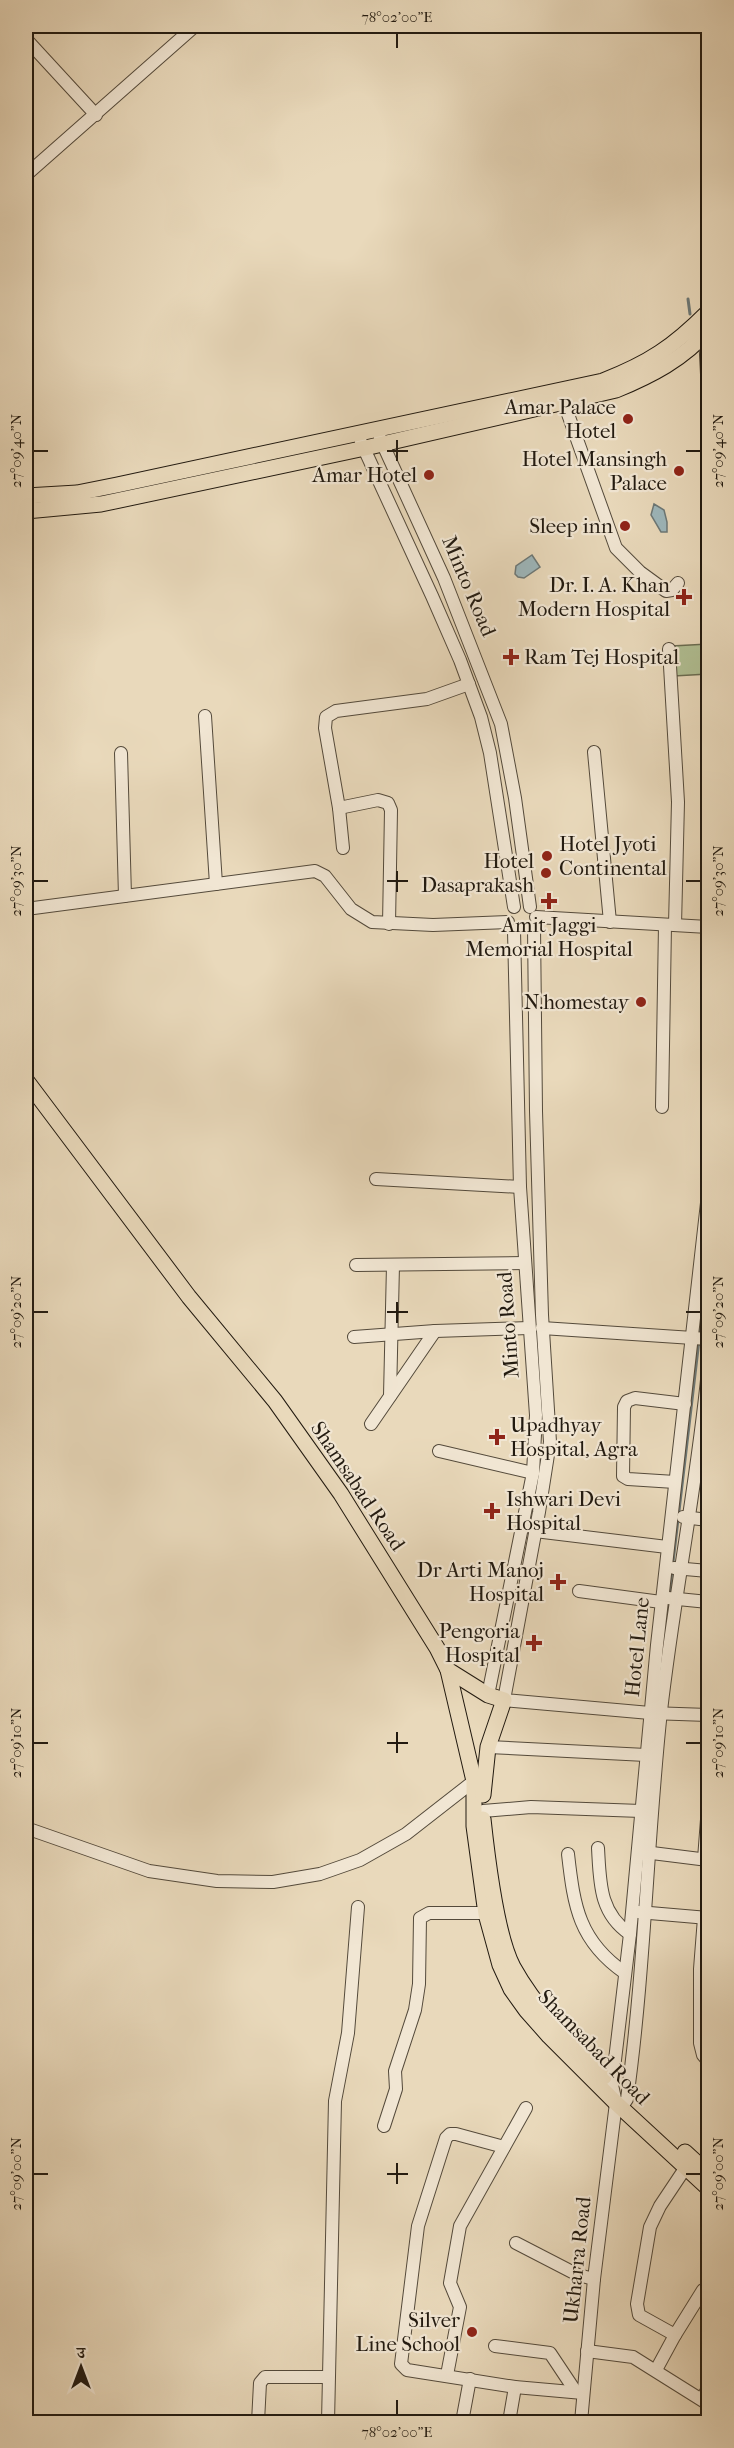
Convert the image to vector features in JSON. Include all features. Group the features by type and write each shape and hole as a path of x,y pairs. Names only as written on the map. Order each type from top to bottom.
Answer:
{"main road":[{"path":"26,511 101,504 364,448 379,436 603,381 638,367 663,352 708,312"},
{"path":"26,496 77,493 357,434 379,436 564,403 616,390 650,376 678,358 707,333"},
{"name":"Shamsabad Road","path":"26,1080 189,1297 275,1401 341,1494 432,1639 448,1670 478,1780 492,1913 506,1950 524,1983 567,2037 612,2085 621,2103 708,2173"},
{"path":"448,1670 488,1695 504,1700"},
{"name":"Minto Road","path":"478,1780 504,1700"},
{"name":"Shamsabad Road","path":"478,1780 475,1834 492,1913 500,1965 511,1989 549,2036 708,2188"}],"street":[{"path":"26,175 195,26"},
{"path":"26,39 96,115"},
{"path":"707,333 708,394"},
{"path":"564,403 616,548 640,572 666,591 672,590 678,583"},
{"name":"Minto Road","path":"357,434 431,593 481,717 490,753 514,907"},
{"name":"Minto Road","path":"379,436 448,586 501,724 533,917 543,1328 550,1442 504,1700"},
{"path":"431,593 448,586"},
{"path":"662,1107 678,802 669,649"},
{"path":"343,848 339,808 325,728 326,717 330,712 427,699 469,684"},
{"path":"205,716 216,885"},
{"path":"594,752 610,922"},
{"path":"121,753 125,896"},
{"path":"339,808 378,800 388,803 391,810 389,924"},
{"path":"26,909 315,871 325,876 351,909 372,922 511,926 525,932 533,917"},
{"path":"511,926 508,916 514,907 519,905 533,917 708,927"},
{"name":"Minto Road","path":"488,1695 532,1473 536,1415 528,1328 520,1187 511,926"},
{"path":"376,1179 520,1187"},
{"name":"Hotel Lane","path":"644,1852 641,1811 646,1755 657,1713 665,1567 686,1404 708,1194"},
{"path":"356,1266 525,1263"},
{"path":"390,1396 393,1265"},
{"path":"354,1337 435,1331 528,1328"},
{"path":"543,1328 708,1339"},
{"path":"371,1424 435,1331"},
{"path":"612,2085 630,1934 639,1912 657,1713 707,1398 708,1370"},
{"path":"675,1482 628,1479 623,1476 624,1407 627,1401 635,1398 686,1404"},
{"path":"439,1451 532,1473"},
{"path":"671,1516 708,1520"},
{"path":"535,1531 668,1547"},
{"path":"665,1567 708,1571"},
{"path":"579,1591 662,1600 675,1598 708,1602"},
{"path":"504,1700 708,1715"},
{"path":"488,1747 646,1755"},
{"path":"26,1828 149,1870 217,1881 273,1882 320,1874 360,1860 406,1834 478,1780"},
{"path":"644,1852 706,1859 708,1806"},
{"path":"483,1811 531,1807 641,1811"},
{"path":"598,1848 606,1907 616,1924 630,1934"},
{"path":"568,1854 571,1880 581,1923 593,1945 608,1961 625,1973"},
{"path":"328,2422 334,2101 347,2043 358,1907"},
{"path":"639,1912 706,1918 699,2043 708,2061"},
{"name":"Ukharra Road","path":"581,2422 580,2392 587,2351 594,2278 621,2103 636,2037 639,1912"},
{"path":"384,2126 396,2090 395,2072 415,2010 419,1984 420,1917 429,1913 492,1913"},
{"path":"447,2375 460,2307 450,2283 457,2235 463,2218 526,2108"},
{"path":"504,2147 456,2134 447,2136 418,2226 401,2364 407,2370 515,2387 580,2392"},
{"path":"675,2335 639,2315 637,2304 650,2227 660,2206 686,2167"},
{"path":"516,2242 578,2275 594,2278"},
{"path":"656,2370 703,2290"},
{"path":"495,2346 550,2353 580,2392"},
{"path":"587,2351 633,2357 706,2397"},
{"path":"258,2422 260,2384 265,2377 328,2378"},
{"path":"462,2422 470,2379"},
{"path":"509,2422 515,2387"}],"green space":[{"path":"708,644 708,674 674,676 672,646"}],"water":[{"path":"654,504 664,510 667,532 661,532 651,515"},
{"path":"532,555 540,567 524,578 518,577 515,574 516,566"}],"waterway":[{"path":"688,299 690,314"},
{"path":"700,1334 708,1255"},
{"path":"669,1596 699,1340"},
{"path":"662,1656 668,1603"}],"place":[{"name":"Amar Palace Hotel","path":"628,419"},
{"name":"Hotel Mansingh Palace","path":"679,471"},
{"name":"Amar Hotel","path":"429,475"},
{"name":"Sleep inn","path":"625,526"},
{"name":"Dr. I. A. Khan Modern Hospital","path":"684,597"},
{"name":"Ram Tej Hospital","path":"511,657"},
{"name":"Hotel Jyoti Continental","path":"547,856"},
{"name":"Hotel Dasaprakash","path":"546,873"},
{"name":"Amit Jaggi Memorial Hospital","path":"549,901"},
{"name":"N.homestay","path":"641,1002"},
{"name":"Upadhyay Hospital, Agra","path":"497,1437"},
{"name":"Ishwari Devi Hospital","path":"492,1511"},
{"name":"Dr Arti Manoj Hospital","path":"558,1582"},
{"name":"Pengoria Hospital","path":"534,1643"},
{"name":"Silver Line School","path":"472,2332"}]}
